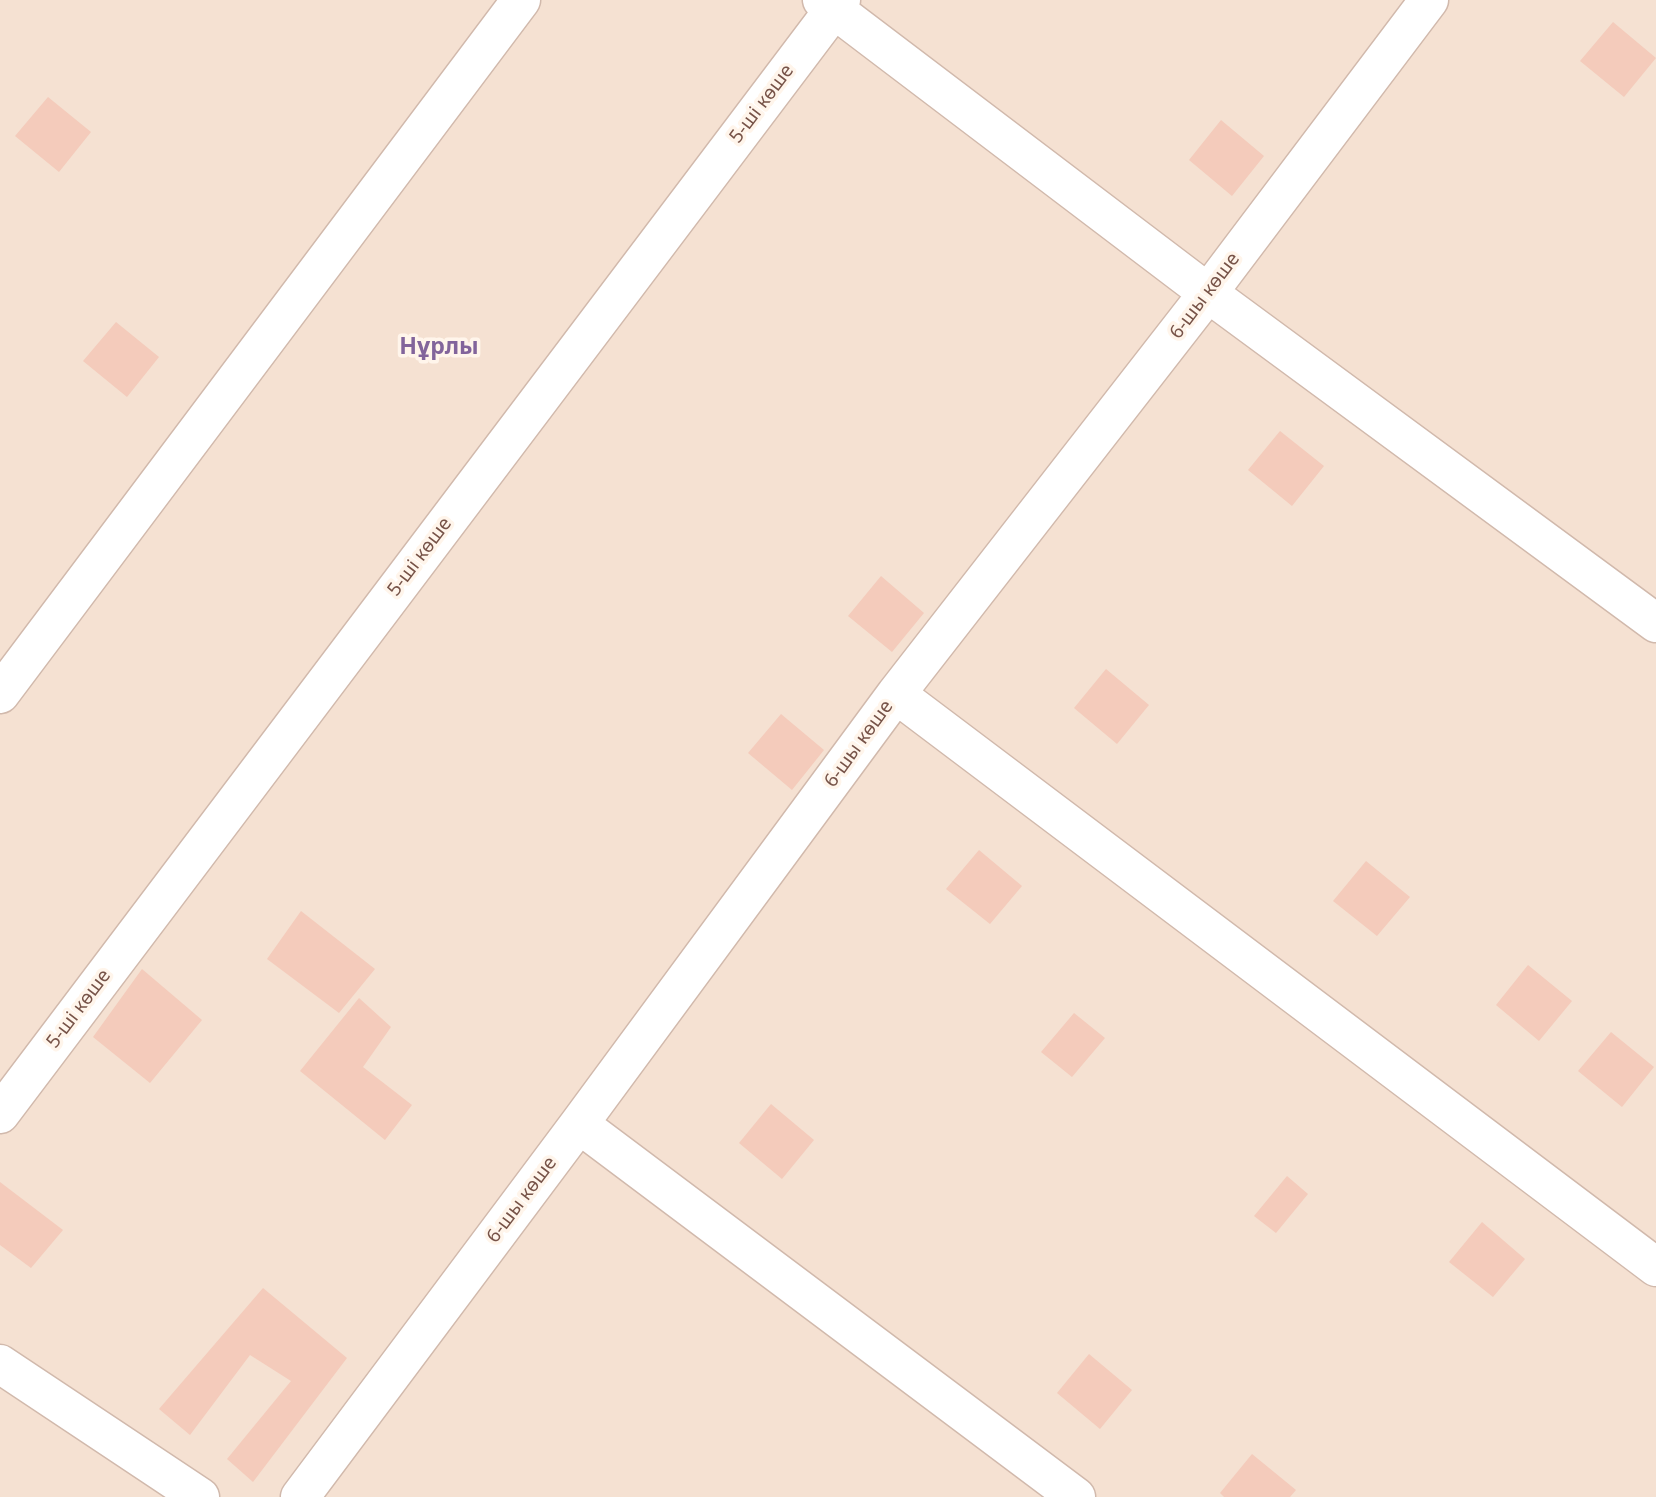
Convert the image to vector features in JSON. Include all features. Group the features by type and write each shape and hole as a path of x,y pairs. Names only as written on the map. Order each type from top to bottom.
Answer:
{"lane":[{"path":"0,694 521,0"},
{"name":"6-шы көше","path":"300,1497 896,694 1208,293 1429,0"},
{"path":"832,3 1208,293 1656,622"},
{"name":"5-ші көше","path":"0,1114 832,3"},
{"path":"896,694 1656,1268"},
{"path":"579,1124 1076,1497"},
{"path":"0,1364 200,1497"}],"shaded area":[{"path":"0,0 1656,0 1656,1497 0,1497"}],"building":[{"path":"1613,22 1656,58 1624,97 1580,61"},
{"path":"48,97 91,132 59,172 15,136"},
{"path":"1221,120 1264,156 1232,196 1189,160"},
{"path":"116,322 159,357 127,397 83,361"},
{"path":"1280,431 1324,466 1292,506 1248,470"},
{"path":"881,576 924,613 892,652 848,616"},
{"path":"1106,669 1149,705 1117,744 1074,708"},
{"path":"781,714 824,750 792,790 748,753"},
{"path":"979,850 1022,886 990,924 946,889"},
{"path":"1366,861 1410,897 1377,936 1333,901"},
{"path":"301,911 375,969 339,1013 267,959"},
{"path":"1528,965 1572,1001 1539,1041 1496,1005"},
{"path":"142,969 202,1020 150,1083 93,1037"},
{"path":"359,998 391,1027 363,1067 412,1105 385,1140 300,1071"},
{"path":"1074,1013 1105,1038 1072,1077 1041,1052"},
{"path":"1611,1032 1654,1067 1622,1107 1578,1071"},
{"path":"771,1104 814,1140 782,1179 739,1143"},
{"path":"1287,1176 1308,1194 1276,1233 1254,1216"},
{"path":"0,1182 63,1230 31,1268 0,1245"},
{"path":"1482,1222 1525,1259 1493,1297 1449,1262"},
{"path":"263,1288 347,1358 253,1482 227,1459 291,1381 250,1355 190,1435 159,1409"},
{"path":"1089,1354 1132,1390 1100,1429 1057,1393"},
{"path":"1252,1454 1296,1490 1290,1497 1224,1497 1220,1493"}],"district":[{"name":"Нұрлы","path":"439,347"}]}
